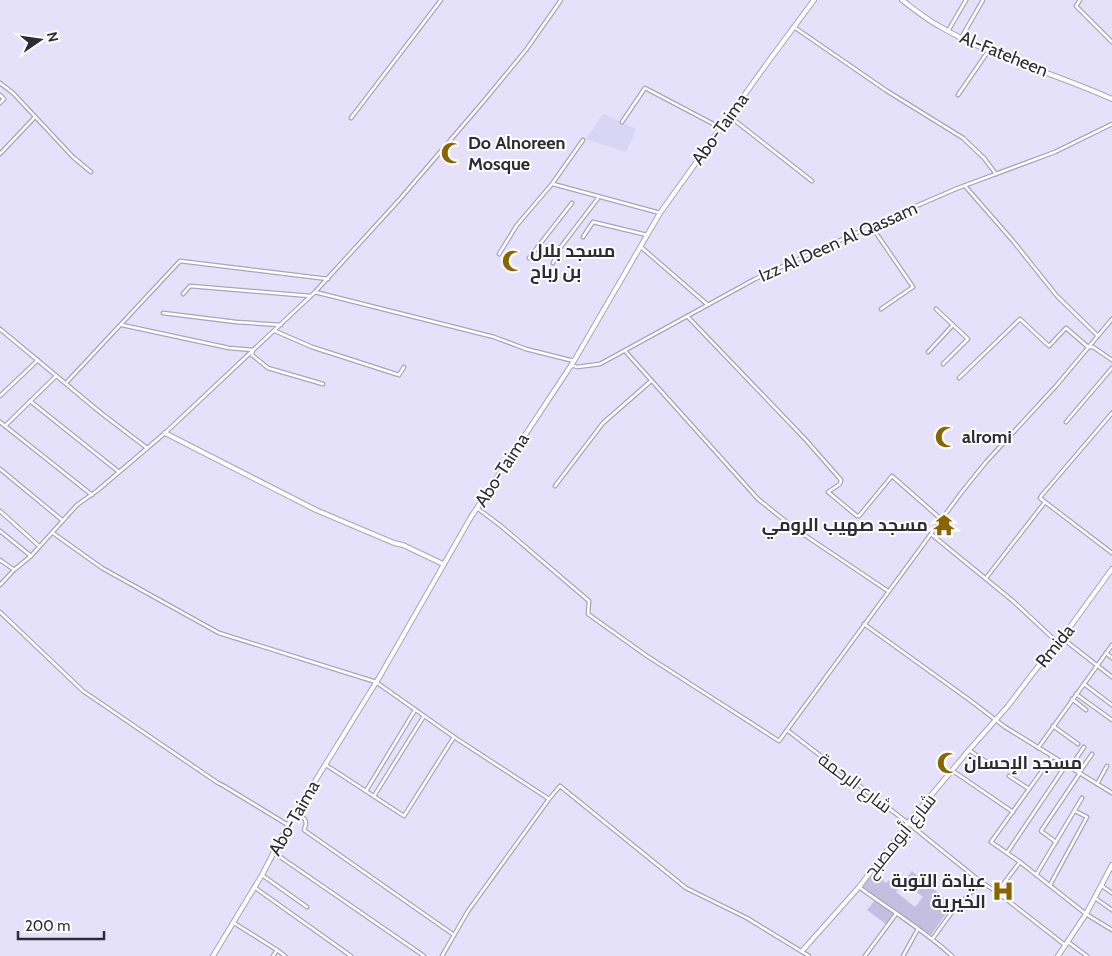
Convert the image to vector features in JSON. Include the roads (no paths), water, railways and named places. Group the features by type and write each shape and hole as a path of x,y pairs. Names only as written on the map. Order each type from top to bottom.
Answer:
{"street":[{"path":"351,118 441,0"},
{"path":"0,585 31,556 53,533 62,520 78,505 165,433 328,279 488,96 526,50 561,0"},
{"name":"Abo-Taima","path":"213,956 262,875 288,825 376,682 443,564 495,478 571,365 622,281 646,235 729,116 814,0"},
{"name":"Al-Fateheen","path":"902,0 961,38 1112,99"},
{"path":"948,31 966,0"},
{"path":"961,38 983,0"},
{"path":"1080,0 1076,6 1112,42"},
{"path":"794,28 887,91 962,138 984,158 996,174"},
{"path":"958,95 989,50"},
{"path":"0,83 13,93 73,157 91,172"},
{"path":"622,122 645,88 721,128"},
{"path":"0,95 4,98 0,103"},
{"path":"729,116 812,181"},
{"path":"0,154 35,117"},
{"name":"Izz Al Deen Al Qassam","path":"571,365 577,368 600,364 755,280 907,210 1055,152 1112,124"},
{"path":"499,254 517,225 552,184 583,140"},
{"path":"552,184 660,213"},
{"path":"965,186 1057,296 1098,336"},
{"path":"553,263 560,248 600,196"},
{"path":"529,258 572,204"},
{"path":"583,237 593,222 646,235"},
{"path":"872,227 913,287 881,309"},
{"path":"640,246 708,305"},
{"path":"66,383 180,261 328,279"},
{"path":"183,294 190,286 310,296"},
{"path":"315,292 494,337 526,349 574,360"},
{"path":"936,309 968,339 944,364"},
{"path":"163,313 281,325"},
{"path":"687,316 789,422 835,474 840,480 840,484 828,492 856,516 859,516 892,476 941,519"},
{"path":"959,378 1020,319 1049,346 1066,328 1088,347 1093,347 1112,360"},
{"path":"477,508 589,601 588,614 647,656 779,741 941,519 986,462 1047,396 1112,319"},
{"path":"121,325 229,348 253,350"},
{"path":"928,352 953,325"},
{"path":"0,329 101,413 147,448"},
{"path":"275,331 312,347 399,375 404,367"},
{"path":"253,350 252,355 268,368 323,384"},
{"path":"625,351 758,499 794,528 888,591"},
{"path":"0,396 38,360"},
{"path":"1066,422 1112,368"},
{"path":"5,426 56,376"},
{"path":"555,486 603,423 651,381"},
{"path":"30,401 119,472"},
{"path":"1112,413 1040,498 1112,553"},
{"path":"0,422 92,495"},
{"path":"165,433 316,510 443,564"},
{"path":"0,469 62,520"},
{"path":"986,578 1046,502"},
{"path":"0,511 40,546"},
{"path":"0,531 31,556"},
{"path":"53,533 102,568 219,633 376,682 454,737 549,798"},
{"path":"931,534 1013,601 1058,644"},
{"path":"0,560 14,570"},
{"name":"Rmida","path":"996,721 1058,644 1112,569"},
{"path":"0,612 83,691 218,784 288,825"},
{"path":"864,624 972,701 996,721 1112,793"},
{"path":"1062,638 1112,677"},
{"path":"1038,748 1112,645"},
{"path":"1106,653 1112,658"},
{"path":"1084,684 1112,705"},
{"path":"1076,694 1112,720"},
{"path":"1072,699 1086,710"},
{"path":"366,791 415,710"},
{"path":"374,796 424,716"},
{"name":"شارع أبومصبح","path":"802,951 859,887 908,823 996,721"},
{"path":"1053,726 1078,744"},
{"name":"شارع الرحمة","path":"787,730 981,882 1087,956"},
{"path":"326,765 404,816 454,737"},
{"path":"1070,768 1084,748"},
{"path":"969,750 988,763"},
{"path":"1056,842 1041,831 1092,754"},
{"path":"1052,757 990,842 1020,862 1086,914 1112,930"},
{"path":"1007,853 1066,765"},
{"path":"1097,784 1107,766"},
{"path":"953,771 1013,812"},
{"path":"1009,776 1029,789"},
{"path":"442,956 490,880 549,798 560,786 686,888 747,918 809,956"},
{"path":"1036,875 1082,798"},
{"path":"1050,885 1087,817 1075,811"},
{"path":"295,814 305,819 304,830 454,935"},
{"path":"274,852 424,956"},
{"path":"997,892 1020,862"},
{"path":"1058,956 1110,875 1112,865"},
{"path":"262,875 307,907"},
{"path":"933,938 952,912 981,882"},
{"path":"1102,886 1112,893"},
{"path":"254,887 352,956"},
{"path":"859,887 933,938 952,956"},
{"path":"1095,898 1112,910"},
{"path":"865,956 896,914"},
{"path":"234,923 285,956"},
{"path":"903,956 918,928"},
{"path":"273,956 277,950"}],"place":[{"name":"Do Alnoreen Mosque","path":"452,153"},
{"name":"مسجد بلال بن رباح","path":"513,261"},
{"name":"alromi","path":"946,437"},
{"name":"مسجد صهيب الرومي","path":"944,525"},
{"name":"مسجد الإحسان","path":"948,763"},
{"name":"عيادة التوبة الخيرية","path":"1003,891"}]}
